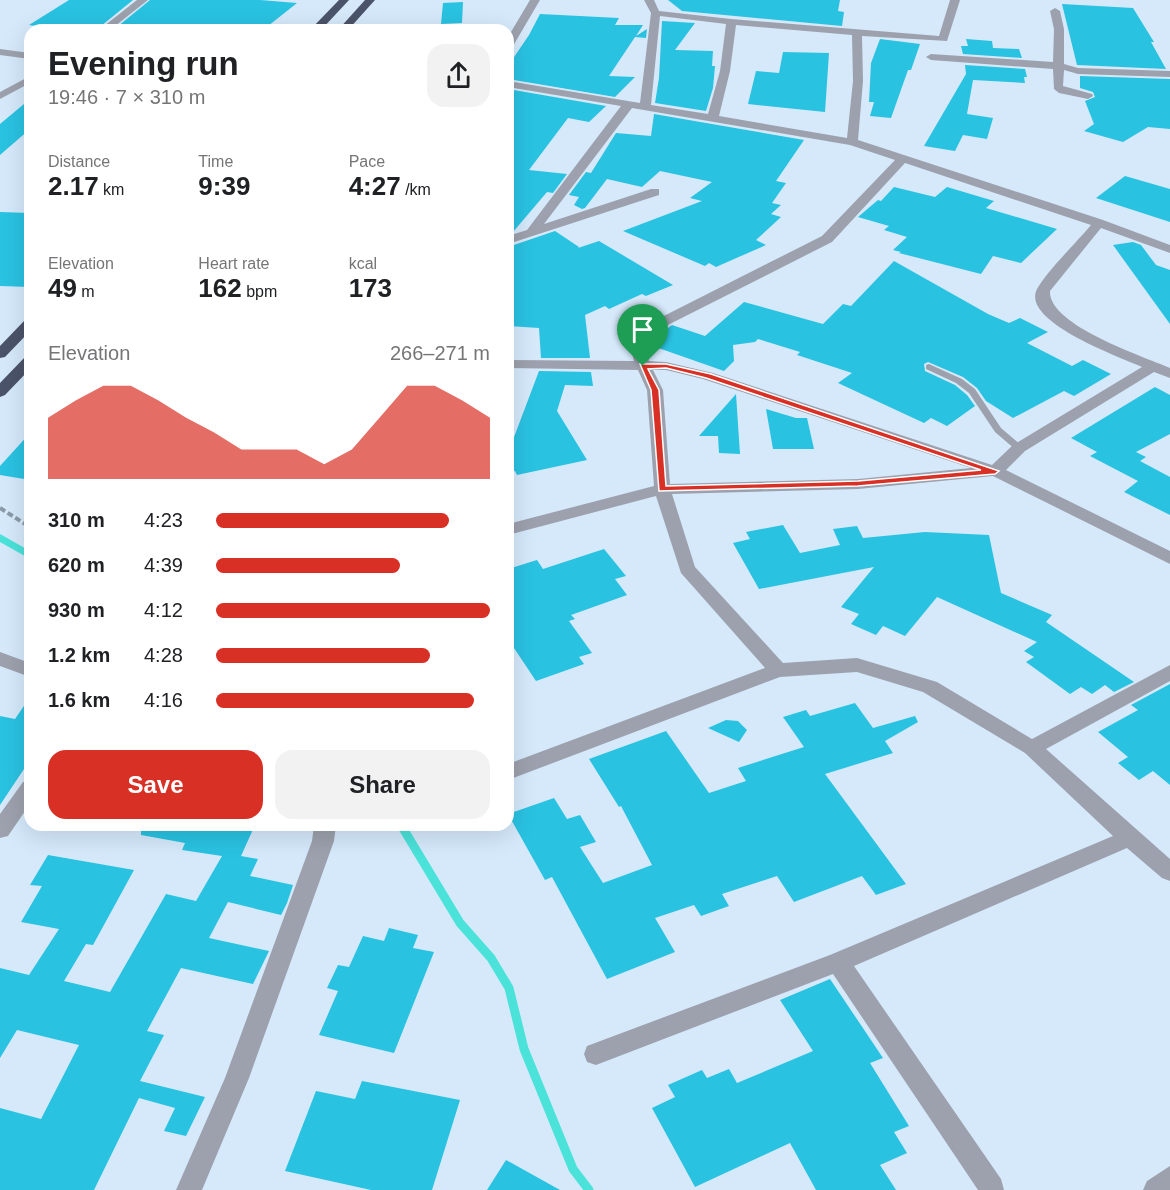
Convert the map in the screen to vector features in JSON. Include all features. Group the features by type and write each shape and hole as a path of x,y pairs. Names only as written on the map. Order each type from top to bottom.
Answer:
{"highway":[{"path":"321,24 344,0"},
{"path":"348,24 370,0"},
{"path":"5,349 24,329"},
{"path":"5,349 24,347"},
{"path":"0,392 24,366"}],"street":[{"path":"112,24 143,0"},
{"path":"514,36 535,0"},
{"path":"645,107 656,12 649,0"},
{"path":"656,12 731,22 943,39 955,0"},
{"path":"1055,10 1059,29 1059,89 1088,96"},
{"path":"713,118 725,71 731,22"},
{"path":"852,142 858,81 857,33"},
{"path":"0,52 24,55"},
{"path":"931,57 1059,66 1078,71 1170,74"},
{"path":"0,96 24,82"},
{"path":"514,85 852,142 1099,223 1170,249"},
{"path":"531,233 628,104"},
{"path":"778,670 687,569 662,489 655,390 643,366 637,345 647,330 827,239 903,159"},
{"path":"514,238 655,192"},
{"path":"1099,223 1043,291 1044,303 1058,321 1068,328 1170,374"},
{"path":"514,364 666,366 708,376 995,471 1120,531 1170,558"},
{"path":"514,528 662,489 858,484 995,471 1019,448 1153,366"},
{"path":"0,659 24,668"},
{"path":"514,770 778,670 857,666 930,687 1032,748 1170,872"},
{"path":"1032,748 1170,672"},
{"path":"0,830 24,796"},
{"path":"189,1190 237,1078 323,841 324,831"},
{"path":"596,1054 838,962 1130,838"},
{"path":"838,962 992,1188"},
{"path":"1156,1190 1170,1179"}],"lane":[{"path":"928,367 959,381 972,391 998,430 1019,448"}],"path":[{"path":"0,508 24,523"}],"building":[{"path":"69,0 133,0 103,24 31,24"},
{"path":"150,0 260,0 297,3 271,24 121,24"},
{"path":"668,0 840,0 838,11 844,12 842,26 682,11"},
{"path":"463,2 462,23 441,24 443,3"},
{"path":"1062,4 1133,8 1154,42 1151,42 1166,69 1077,65"},
{"path":"540,14 619,18 615,25 643,25 636,36 647,29 646,38 635,37 609,76 635,77 615,97 514,80 514,57"},
{"path":"662,21 695,23 675,50 713,51 712,66 715,66 713,88 706,111 655,103 659,78"},
{"path":"880,39 920,44 891,118 870,116 874,102 869,102 871,63"},
{"path":"966,39 992,41 993,48 1019,49 1022,58 963,54 961,46 968,46"},
{"path":"783,52 829,53 825,112 748,104 756,71 779,73"},
{"path":"965,65 1025,69 1027,77 1024,77 1025,83 973,80 967,114 993,118 987,139 963,135 955,151 924,146 966,74"},
{"path":"1080,76 1170,79 1170,129 1148,127 1123,142 1084,131 1094,124 1085,101 1095,97 1093,92 1080,88"},
{"path":"514,90 606,106 589,122 568,118 529,170 567,174 553,193 547,192 514,231"},
{"path":"24,104 24,134 0,155 0,124"},
{"path":"654,114 804,140 776,181 786,183 772,203 781,205 771,214 781,217 756,240 766,245 716,267 709,263 705,266 623,231 702,201 690,198 712,182 660,171 642,187 607,179 585,208 574,205 579,197 569,195 586,172 591,173 616,133 651,136"},
{"path":"1125,176 1170,189 1170,222 1096,198"},
{"path":"894,187 935,197 947,187 994,201 986,208 1057,229 1021,263 993,256 981,274 899,253 901,252 893,250 907,237 884,230 889,226 858,217 878,200 881,201"},
{"path":"0,212 24,213 24,287 0,286"},
{"path":"555,231 578,248 599,241 673,285 646,296 642,294 609,309 605,306 585,315 590,358 541,358 539,328 514,326 514,245"},
{"path":"1133,242 1141,245 1156,265 1170,270 1170,324 1113,245"},
{"path":"894,261 988,314 1009,323 1020,318 1048,332 1027,343 1072,366 1083,360 1111,374 1074,396 1064,391 1013,418 986,401 977,388 963,377 928,362 924,364 925,371 955,385 975,406 947,426 931,418 924,423 838,383 852,373 797,355 800,352 758,339 755,342 733,345 734,361 724,371 647,344 672,325 705,336 744,302 823,324 843,304 851,306"},
{"path":"539,371 591,372 593,386 565,385 557,411 587,460 517,475 514,471 514,437"},
{"path":"1155,387 1170,395 1170,434 1136,452 1146,457 1140,461 1170,477 1170,515 1124,492 1138,481 1090,456 1097,452 1071,438"},
{"path":"736,394 740,454 719,453 718,436 699,436"},
{"path":"766,409 796,418 807,418 814,449 773,449"},
{"path":"24,440 24,479 0,475 0,466"},
{"path":"783,525 800,553 840,545 833,529 857,526 863,538 925,532 989,535 1001,593 1052,615 1046,622 1134,682 1114,692 1105,685 1092,694 1081,687 1070,694 1026,662 1034,657 1024,651 1037,642 937,597 905,636 883,626 876,635 851,624 859,614 841,607 874,567 759,589 733,543 750,539 746,532"},
{"path":"604,549 626,576 615,579 627,595 571,615 575,619 569,621 592,653 579,657 584,664 536,681 514,648 514,567 537,560 543,569"},
{"path":"1170,684 1170,785 1153,771 1139,780 1118,763 1128,757 1098,732 1138,710 1131,705"},
{"path":"855,703 873,728 915,716 918,722 885,741 893,753 825,774 906,884 876,895 862,876 794,902 777,876 722,894 729,906 701,916 694,905 655,918 675,952 607,979 552,877 545,880 514,825 514,812 554,798 567,819 580,815 596,842 580,847 603,883 652,865 621,806 619,807 589,759 666,731 709,793 746,781 738,768 804,747 783,717 806,710 810,716"},
{"path":"24,706 24,769 0,805 0,716 15,719"},
{"path":"726,720 738,721 747,730 739,742 708,728"},
{"path":"141,831 252,831 241,856 258,859 250,876 293,885 287,903 281,915 228,902 209,938 269,951 253,984 181,968 147,1031 164,1035 140,1081 205,1097 186,1136 164,1131 175,1108 139,1098 94,1190 0,1190 0,1108 41,1119 79,1045 17,1030 0,1058 0,968 29,975 59,929 21,922 42,886 30,885 48,855 134,870 93,945 86,944 64,981 110,992 166,894 196,901 222,856 182,850 185,843 141,835"},
{"path":"389,928 418,935 413,948 434,952 394,1053 319,1035 338,991 327,988 338,965 349,967 363,936 384,941"},
{"path":"830,979 883,1058 870,1063 909,1126 894,1132 907,1153 880,1165 896,1190 816,1190 790,1143 695,1187 652,1108 675,1097 668,1085 702,1070 707,1078 729,1069 737,1083 813,1051 780,1000"},
{"path":"362,1081 460,1100 432,1190 371,1190 285,1171 316,1091 355,1099"},
{"path":"506,1160 560,1190 487,1190"}],"waterway":[{"path":"0,538 24,552"},
{"path":"405,831 460,923 491,958 509,988 524,1049 573,1169 589,1190"}],"route":[{"path":"643,366 666,366 708,376 995,471 858,484 662,489 655,390 643,366"}]}
